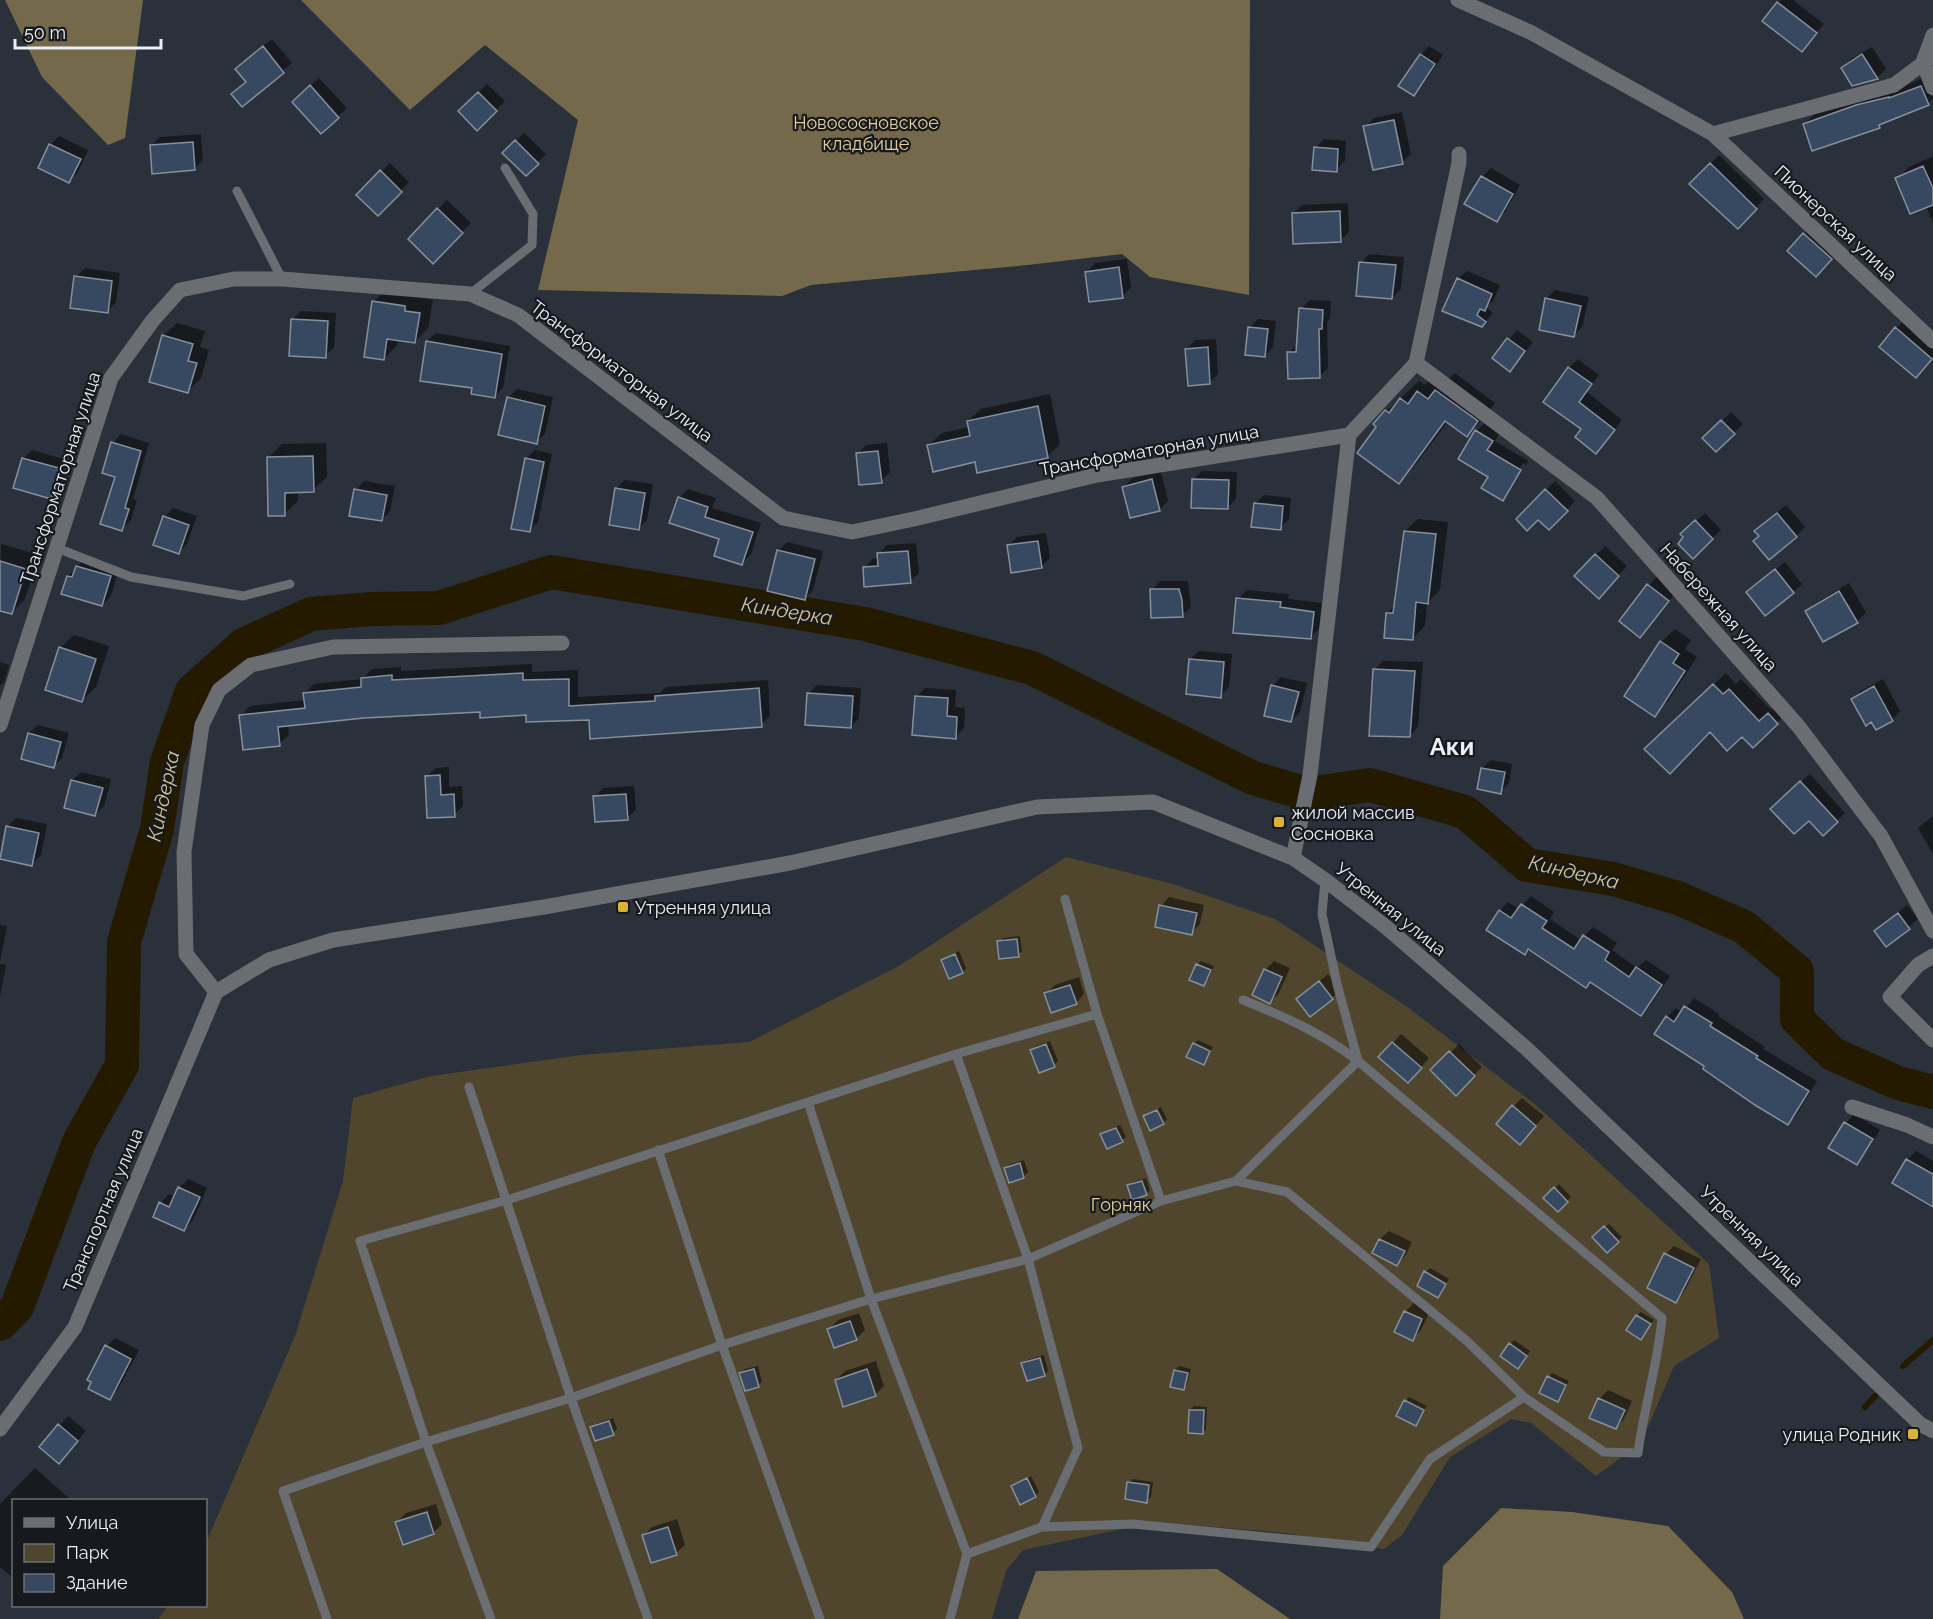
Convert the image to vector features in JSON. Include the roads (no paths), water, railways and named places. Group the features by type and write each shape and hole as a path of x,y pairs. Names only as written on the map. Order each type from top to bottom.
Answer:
{"street":[{"name":"Пионерская улица","path":"1458,0 1530,32 1713,134 1933,341"},
{"path":"1933,35 1928,59 1933,88"},
{"path":"1713,134 1894,85 1928,59"},
{"path":"1293,858 1310,775 1348,435 1416,363 1459,163 1459,154"},
{"name":"Трансформаторная улица","path":"0,725 111,378 153,320 180,290 234,279 282,279 470,294 518,315 783,518 852,532 1097,475 1348,435"},
{"name":"Набережная улица","path":"1416,363 1597,498 1799,727 1881,836 1933,932"},
{"path":"216,992 186,954 184,852 202,725 219,690 251,665 333,647 562,643"},
{"name":"Утренняя улица","path":"216,992 269,960 333,940 544,907 790,863 1037,807 1153,802 1293,858 1386,927 1527,1049 1913,1417 1933,1431"},
{"path":"1933,956 1918,966 1890,997 1933,1041"},
{"name":"Транспортная улица","path":"0,1429 75,1327 216,992"},
{"path":"1852,1107 1907,1125 1933,1137"}],"lane":[{"path":"470,294 532,245 533,214 505,168"},
{"path":"237,191 282,279"},
{"path":"57,548 131,577 243,596 290,584"},
{"path":"1325,880 1322,914 1336,984 1358,1060"},
{"path":"1065,898 1096,1014 1161,1201"},
{"path":"327,1619 283,1491 426,1442 571,1398 722,1345 871,1299 1028,1259 1161,1201 1236,1181 1287,1192 1467,1341 1524,1397 1604,1452 1638,1453 1642,1424 1659,1353 1662,1318 1358,1060 1330,1041 1281,1015 1243,1000"},
{"path":"491,1619 426,1442 360,1241 507,1200 956,1054 1096,1014"},
{"path":"956,1054 1028,1259 1078,1448 1042,1527"},
{"path":"1236,1181 1358,1060"},
{"path":"469,1087 571,1398 648,1619"},
{"path":"808,1102 871,1299 967,1554 950,1619"},
{"path":"658,1150 722,1345 820,1619"},
{"path":"967,1554 1042,1527 1133,1524 1371,1548 1430,1460 1524,1397"}],"waterway":[{"name":"Киндерка","path":"0,1324 17,1307 79,1142 122,1065 124,942 157,829 167,762 192,691 243,645 311,614 372,609 439,608 551,572 865,624 1032,668 1253,778 1308,794 1370,785 1465,812 1527,865 1613,879 1678,898 1744,927 1797,971 1797,1019 1833,1054 1898,1083 1933,1092"},
{"path":"1903,1366 1933,1340"},
{"path":"1865,1407 1875,1396"}],"place":[{"name":"жилой массив Сосновка","path":"1279,822"},
{"name":"Утренняя улица","path":"623,907"},
{"name":"улица Родник","path":"1913,1434"}],"district":[{"name":"Аки","path":"1452,746"}],"park label":[{"name":"Новососновское кладбище","path":"866,132"},
{"name":"Горняк","path":"1121,1204"}]}
